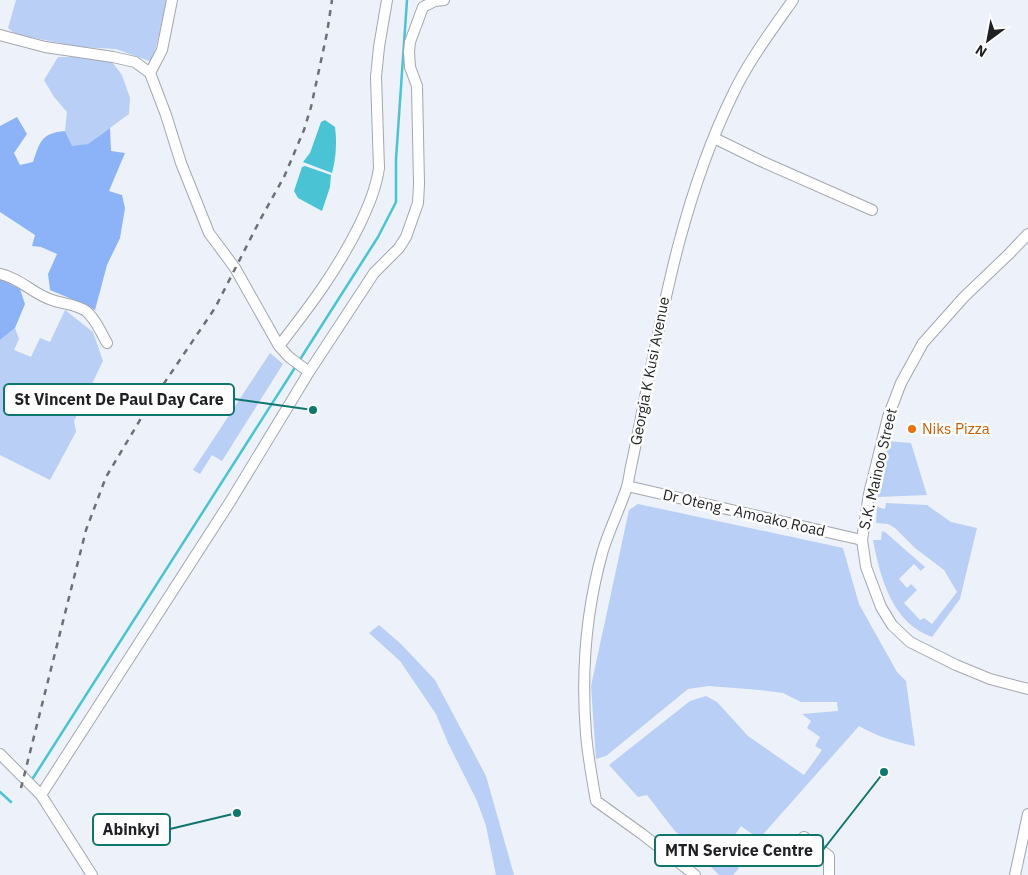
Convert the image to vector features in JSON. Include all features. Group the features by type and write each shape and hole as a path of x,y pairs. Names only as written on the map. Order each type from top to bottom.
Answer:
{"street":[{"path":"150,73 162,50 172,0"},
{"path":"280,346 334,272 368,206 377,182 379,168 376,77 387,0"},
{"path":"41,795 230,502 306,370 374,273 399,248 406,237 418,203 419,164 417,86 410,67 410,42 423,7 434,1 444,0"},
{"name":"Georgia K Kusi Avenue","path":"696,875 596,801 586,735 583,682 587,629 603,550 627,486 666,292 679,242 714,138 732,95 744,73 792,0"},
{"path":"0,35 45,47 135,62 150,73 160,97 181,164 209,233 235,268 280,346 289,357 306,370"},
{"path":"714,138 872,210"},
{"name":"S.K. Mainoo Street","path":"1028,234 964,297 923,343 900,383 888,416 871,486 862,540 866,568 881,607 892,625 910,642 956,666 990,680 1028,689"},
{"path":"0,274 20,280 52,300 84,310 92,317 107,344"},
{"name":"Dr Oteng - Amoako Road","path":"627,486 862,540"},
{"path":"0,754 41,795 92,875"},
{"path":"1015,875 1028,814"},
{"path":"804,837 829,856 829,875"}],"shaded area":[{"path":"16,0 168,0 152,62 116,49 79,47 15,34 8,28"},
{"path":"58,57 95,57 112,62 122,75 130,98 129,114 88,144 72,147 65,131 67,112 54,97 44,80"},
{"path":"17,117 27,134 14,153 20,165 33,162 40,144 46,136 65,131 72,146 88,144 110,128 111,151 125,153 109,191 122,195 125,208 120,238 107,265 95,310 50,290 48,274 57,254 41,247 32,246 35,235 0,212 0,126"},
{"path":"325,120 335,127 336,150 332,173 303,162 310,153 321,122"},
{"path":"305,166 331,175 330,187 322,211 298,198 294,191 302,167"},
{"path":"0,279 20,289 25,304 15,328 0,340"},
{"path":"65,310 93,332 103,361 74,421 76,432 50,480 0,455 0,340 15,328 19,339 14,350 31,357 40,338 50,342"},
{"path":"270,353 283,364 222,461 212,455 200,474 193,470"},
{"path":"886,441 911,443 927,495 878,497"},
{"path":"886,503 927,505 951,522 977,528 960,599 932,637 918,630 907,621 890,597 884,583 873,540 881,540 882,531 885,532 925,567 921,571 914,564 899,579 907,588 911,584 917,590 904,603 920,620 924,618 932,624 957,592 944,570 915,548 895,528 888,524 876,523 877,507 885,509"},
{"path":"638,504 843,548 859,604 897,672 906,681 915,746 872,733 859,726 759,839 741,826 722,854 739,868 733,875 719,875 674,830 647,795 638,797 609,765 690,701 706,696 717,702 748,736 804,775 822,750 815,746 820,737 807,728 811,721 802,714 838,711 837,702 801,702 783,693 760,690 709,686 688,689 606,756 596,759 591,686 629,510"},
{"path":"379,625 401,644 435,680 486,776 514,875 496,875 486,826 477,801 448,743 436,714 400,661 369,633"}],"waterway":[{"path":"299,361 378,237 396,202 396,159 407,0"},
{"path":"33,778 296,366"},
{"path":"0,792 11,802"}],"railway":[{"path":"21,788 86,530 106,477 146,410 215,308 284,177 304,130 311,107 332,0"}],"place":[{"name":"St Vincent De Paul Day Care","path":"313,410"},
{"name":"Niks Pizza","path":"912,429"},
{"name":"MTN Service Centre","path":"884,772"},
{"name":"Abinkyi","path":"237,813"}]}
